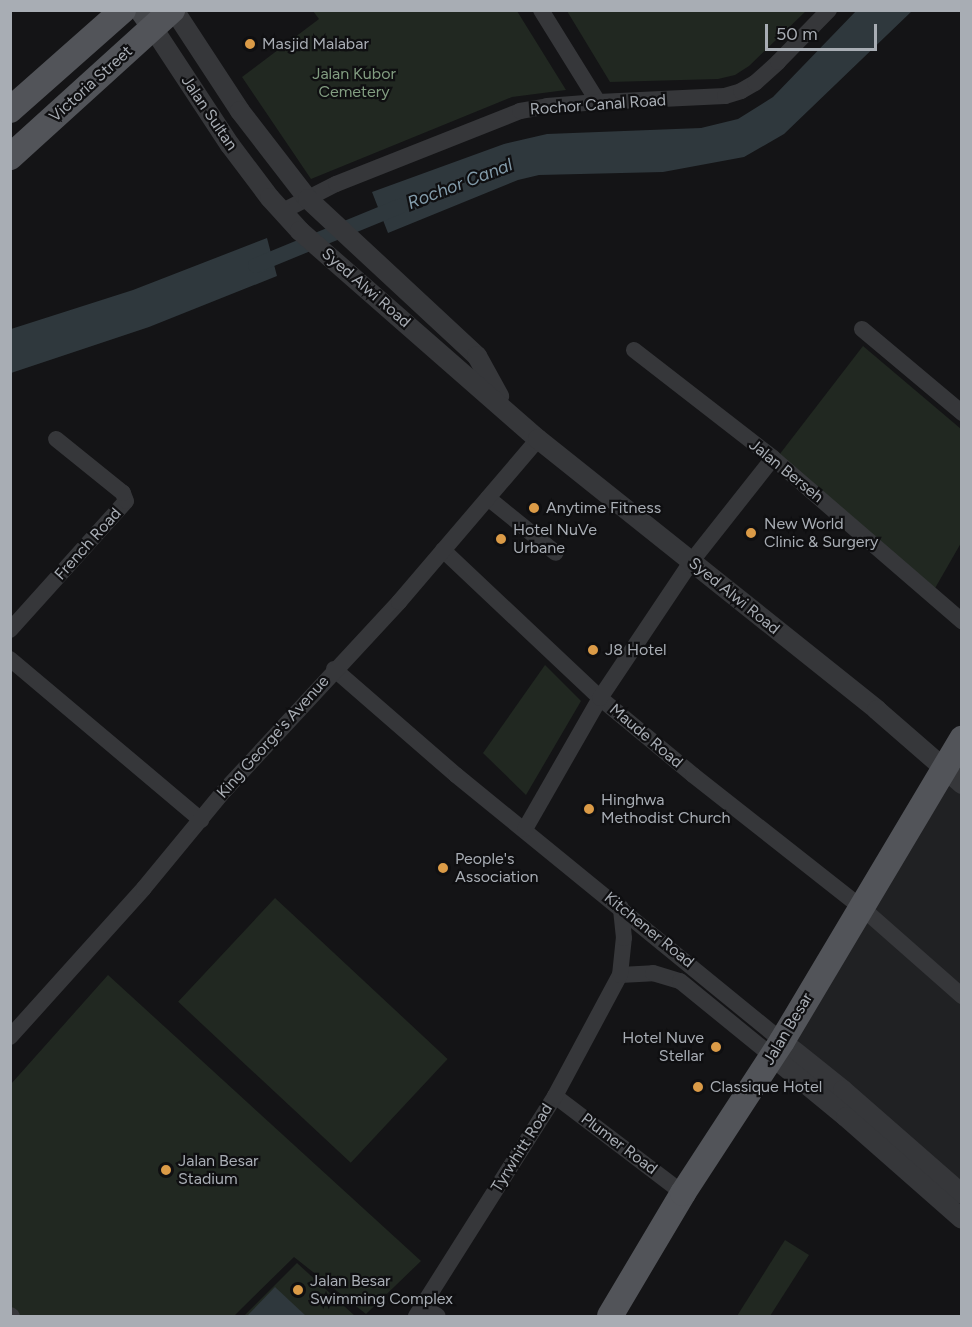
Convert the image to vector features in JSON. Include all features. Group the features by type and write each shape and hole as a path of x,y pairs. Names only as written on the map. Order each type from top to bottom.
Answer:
{"main road":[{"name":"Victoria Street","path":"10,110 123,10"},
{"name":"Victoria Street","path":"10,157 147,19 173,10"},
{"name":"Jalan Besar","path":"610,1317 683,1193 777,1049 861,907 953,777 962,739"}],"street":[{"name":"Jalan Sultan","path":"173,10 240,111 308,199"},
{"path":"541,10 598,102"},
{"name":"Rochor Canal Road","path":"283,211 336,184 495,119 547,106 687,99 725,96 741,91 755,83 778,62 829,10"},
{"name":"Jalan Sultan","path":"147,19 230,145 283,211"},
{"name":"Syed Alwi Road","path":"308,199 387,275 477,356 506,409"},
{"name":"Syed Alwi Road","path":"283,211 300,231 506,409 538,440 877,710 953,777"},
{"path":"862,330 962,413"},
{"name":"Jalan Berseh","path":"634,350 773,458 962,621"},
{"name":"French Road","path":"10,630 126,501 123,493 56,439"},
{"name":"King George's Avenue","path":"10,1037 538,440"},
{"path":"525,830 600,698 691,562 773,458"},
{"path":"488,498 556,553"},
{"name":"Maude Road","path":"443,550 600,698 693,775 861,907 962,996"},
{"path":"10,659 201,820"},
{"name":"Kitchener Road","path":"334,669 456,775 621,907 777,1049 846,1117 962,1219"},
{"name":"Tyrwhitt Road","path":"419,1312 555,1096 620,975 624,938 621,907"},
{"path":"620,975 653,973 680,981 777,1049"},
{"name":"Kitchener Road","path":"777,1049 843,1090 962,1194"},
{"name":"Plumer Road","path":"555,1096 683,1193"},
{"path":"419,1312 438,1317"}],"shaded area":[{"path":"961,767 961,1196 794,1037"}],"green space":[{"name":"Jalan Kubor Cemetery","path":"313,11 517,11 566,90 512,97 311,179 242,77 319,19"},
{"path":"567,11 806,11 749,66 735,75 718,79 610,82"},
{"path":"863,346 961,429 961,543 934,590 776,459"},
{"path":"545,665 581,701 526,795 483,753"},
{"path":"275,898 448,1059 351,1163 178,1002"},
{"name":"Jalan Besar Stadium","path":"108,975 421,1261 366,1314 294,1257 234,1316 20,1316 11,1307 11,1084"},
{"path":"785,1240 809,1255 770,1316 737,1316"},
{"name":"Jalan Besar Swimming Complex","path":"297,1263 355,1316 244,1316"}],"water":[{"path":"857,10 912,11 784,134 744,157 663,172 539,175 518,180 388,233 372,192 504,144 547,134 701,128 738,119 773,97"},
{"path":"267,238 277,276 149,327 11,373 11,329 133,290"},
{"path":"275,1287 306,1316 247,1316"}],"waterway":[{"name":"Rochor Canal","path":"255,265 399,206"}],"place":[{"name":"Masjid Malabar","path":"250,44"},
{"name":"Anytime Fitness","path":"534,508"},
{"name":"New World Clinic & Surgery","path":"751,533"},
{"name":"Hotel NuVe Urbane","path":"501,539"},
{"name":"J8 Hotel","path":"593,650"},
{"name":"Hinghwa Methodist Church","path":"589,809"},
{"name":"People's Association","path":"443,868"},
{"name":"Hotel Nuve Stellar","path":"716,1047"},
{"name":"Classique Hotel","path":"698,1087"},
{"name":"Jalan Besar Stadium","path":"166,1170"},
{"name":"Jalan Besar Swimming Complex","path":"298,1290"}]}
